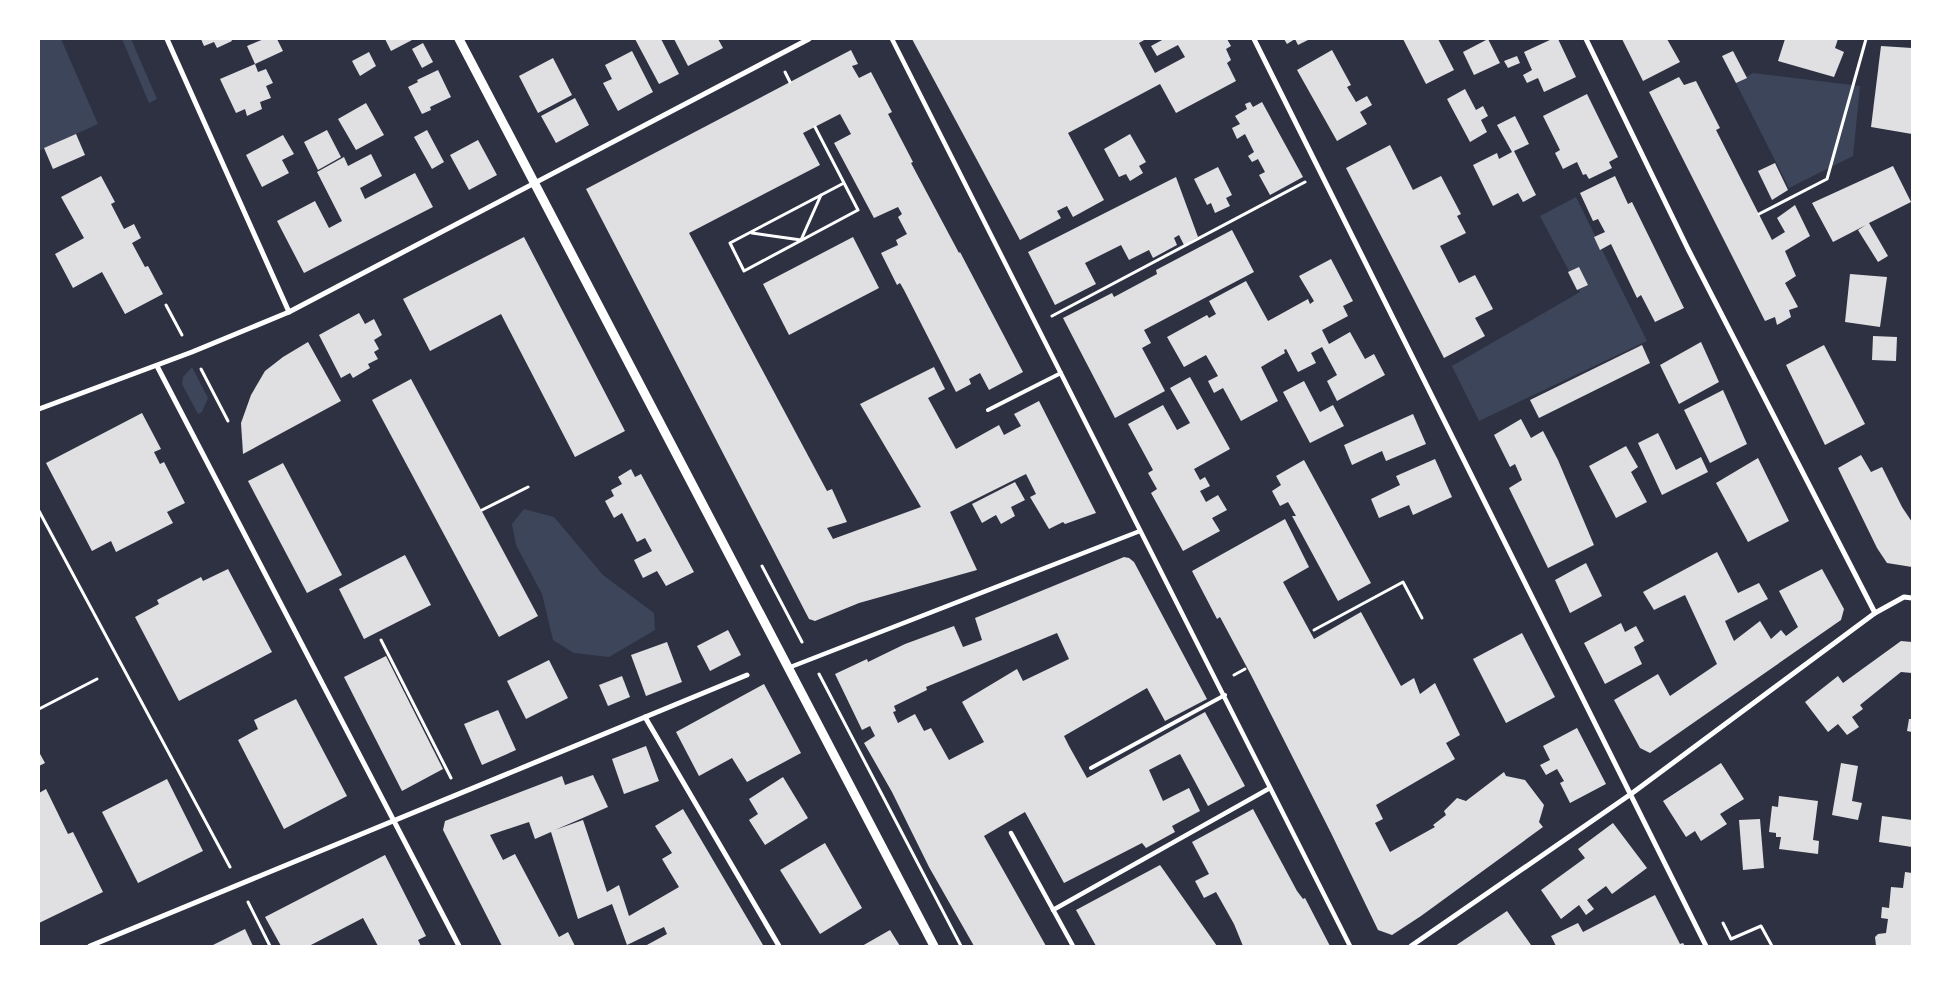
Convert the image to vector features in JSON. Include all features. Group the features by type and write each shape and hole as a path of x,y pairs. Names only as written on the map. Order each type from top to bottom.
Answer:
{"street":[{"path":"167,39 290,312"},
{"path":"459,39 934,946"},
{"path":"39,410 157,366 290,312 809,39"},
{"path":"892,39 1140,531 1225,695 1350,946"},
{"path":"1254,39 1706,946"},
{"path":"1586,39 1688,249 1876,614"},
{"path":"157,366 460,946"},
{"path":"788,668 1140,531"},
{"path":"1411,946 1630,794 1876,614 1904,597 1912,598"},
{"path":"90,946 747,675"},
{"path":"645,717 779,946"},
{"path":"1053,910 1270,788"},
{"path":"1011,833 1073,946"}],"lane":[{"path":"988,410 1061,373"},
{"path":"1091,768 1225,695"}],"path":[{"path":"1759,214 1827,180 1866,39"},
{"path":"815,128 844,183 858,210 744,270 730,244 844,183"},
{"path":"1036,324 1322,174"},
{"path":"801,240 821,195"},
{"path":"751,232 801,240"},
{"path":"166,305 228,421"},
{"path":"482,510 528,487"},
{"path":"39,511 228,864"},
{"path":"1314,630 1403,582 1422,618"},
{"path":"382,640 459,794"},
{"path":"39,709 97,679"},
{"path":"256,920 270,946"},
{"path":"1723,923 1731,939 1761,926 1772,946"}],"shaded area":[{"path":"39,39 61,39 98,124 39,151"},
{"path":"122,39 131,39 157,99 149,103"},
{"path":"1753,73 1860,86 1853,156 1789,188 1736,83"},
{"path":"1576,197 1647,341 1479,421 1452,366 1580,292 1540,216"},
{"path":"192,367 208,398 202,412 198,414 182,384 183,377"},
{"path":"524,509 554,517 603,575 654,613 655,630 609,657 574,653 553,640 542,594 516,545 512,524"}],"building":[{"path":"201,39 231,39 232,41 217,48 214,42 204,46"},
{"path":"264,39 277,39 283,51 255,64 247,46"},
{"path":"385,39 414,39 391,51"},
{"path":"635,39 661,39 679,74 659,84"},
{"path":"674,39 718,39 723,48 688,66"},
{"path":"912,39 1146,39 1139,43 1155,73 1185,57 1178,45 1157,56 1151,46 1164,39 1227,39 1231,46 1226,49 1231,60 1227,63 1236,81 1176,113 1160,84 1068,133 1104,200 1073,217 1067,206 1057,211 1061,218 1020,240"},
{"path":"1284,39 1295,39 1287,44"},
{"path":"1295,39 1310,39 1298,45"},
{"path":"1403,39 1438,39 1454,70 1426,84"},
{"path":"1488,39 1500,63 1474,75 1463,52"},
{"path":"1552,39 1558,39 1576,77 1544,92 1538,78 1527,83 1523,75 1532,70 1524,52"},
{"path":"1622,39 1667,39 1680,62 1643,81"},
{"path":"1785,39 1838,39 1835,48 1844,52 1834,77 1778,61"},
{"path":"423,43 433,62 422,68 412,49"},
{"path":"1881,46 1912,48 1912,134 1871,127"},
{"path":"851,50 858,64 852,66 859,78 871,72 892,112 888,114 913,162 911,163 1023,372 989,390 980,373 969,379 971,384 956,392 904,290 900,283 897,285 881,253 898,245 896,240 907,234 898,217 902,214 898,207 874,218 834,143 851,134 840,114 803,133 820,165 689,233 827,491 832,489 847,522 827,528 833,539 921,507 860,404 934,367 945,389 928,398 956,449 999,425 1004,435 1021,426 1014,414 1039,401 1096,513 1065,524 1063,522 1049,529 1030,497 1036,494 1026,474 950,512 977,570 859,603 815,621 809,619 586,189"},
{"path":"1332,50 1351,85 1347,87 1356,102 1367,96 1372,105 1360,112 1367,124 1337,141 1297,70"},
{"path":"632,51 653,92 618,111 603,83 612,79 605,65"},
{"path":"1733,51 1747,78 1736,83 1722,56"},
{"path":"369,52 376,66 360,76 352,61"},
{"path":"1517,56 1520,63 1508,68 1504,61"},
{"path":"553,58 572,95 538,113 519,76"},
{"path":"255,64 258,72 266,69 273,83 266,86 271,98 260,102 262,109 247,116 245,109 236,113 220,79"},
{"path":"438,70 451,97 430,107 431,110 422,114 408,87 418,82 417,80"},
{"path":"1679,77 1684,85 1696,81 1720,128 1716,130 1772,240 1785,232 1777,218 1795,205 1810,236 1785,251 1796,276 1785,283 1798,307 1789,310 1791,317 1777,325 1775,317 1765,321 1649,92"},
{"path":"1465,89 1476,110 1483,106 1488,116 1481,120 1487,132 1470,142 1447,99"},
{"path":"1587,94 1618,157 1609,162 1612,168 1589,179 1586,174 1583,175 1577,162 1563,169 1555,153 1560,150 1543,116"},
{"path":"575,98 589,125 556,143 541,116"},
{"path":"1250,102 1253,107 1262,102 1303,177 1270,195 1259,175 1265,172 1258,159 1252,162 1248,156 1254,152 1245,134 1237,139 1232,128 1240,124 1235,116 1247,109 1245,104"},
{"path":"366,103 384,135 356,150 338,119"},
{"path":"1515,116 1529,144 1514,151 1536,195 1523,202 1518,193 1493,206 1473,165 1497,153 1499,159 1512,152 1497,125"},
{"path":"327,130 341,157 318,170 304,142"},
{"path":"427,130 444,162 432,169 414,137"},
{"path":"76,134 85,155 53,169 44,148"},
{"path":"1130,134 1146,162 1139,166 1143,173 1130,181 1126,174 1119,177 1104,149"},
{"path":"283,135 294,154 282,160 289,173 262,187 246,155"},
{"path":"478,140 497,175 469,190 450,155"},
{"path":"1390,145 1413,190 1441,176 1461,214 1457,216 1466,233 1440,246 1459,283 1475,275 1493,309 1475,318 1485,336 1444,358 1346,168"},
{"path":"371,154 382,176 360,188 365,199 415,173 433,207 304,273 277,221 315,201 329,228 342,221 317,172 344,157 348,166"},
{"path":"1775,163 1788,190 1772,200 1758,171"},
{"path":"1893,166 1911,202 1869,223 1888,256 1878,262 1858,230 1866,225 1833,242 1812,203"},
{"path":"1218,167 1232,195 1226,198 1230,206 1215,213 1211,203 1207,205 1194,179"},
{"path":"101,176 115,202 111,204 124,229 134,224 141,238 132,243 145,267 148,266 163,294 125,314 102,272 73,288 55,254 84,238 61,197"},
{"path":"1615,176 1628,204 1632,202 1684,308 1655,322 1641,295 1637,298 1611,244 1600,250 1594,237 1605,232 1598,219 1593,221 1580,193"},
{"path":"1176,177 1198,237 1184,245 1179,235 1174,238 1177,245 1153,258 1149,250 1129,260 1121,245 1085,263 1096,284 1055,305 1028,252"},
{"path":"1232,230 1254,272 1144,330 1151,343 1142,348 1165,391 1115,418 1063,318 1112,293 1114,297 1157,274 1156,270"},
{"path":"524,237 625,431 575,457 501,314 430,351 403,299"},
{"path":"853,237 879,288 789,335 763,284"},
{"path":"1331,259 1353,301 1343,306 1348,316 1322,330 1329,344 1350,332 1365,359 1374,354 1385,375 1337,401 1327,381 1337,375 1322,347 1311,353 1316,363 1298,372 1286,349 1284,350 1285,353 1261,367 1278,401 1241,421 1223,388 1214,393 1208,381 1218,376 1206,355 1184,367 1167,337 1207,315 1209,318 1216,314 1209,301 1246,281 1268,321 1308,299 1310,304 1314,301 1299,276"},
{"path":"1579,267 1588,285 1577,290 1568,272"},
{"path":"1850,274 1887,277 1880,327 1845,322"},
{"path":"359,313 365,324 374,319 382,335 374,340 379,349 374,352 378,359 368,364 370,368 353,378 350,373 341,378 319,335"},
{"path":"1873,336 1897,337 1896,361 1872,360"},
{"path":"308,342 341,401 243,454 241,423 251,395 265,371 283,357"},
{"path":"1701,342 1719,382 1679,404 1660,365"},
{"path":"1642,345 1650,363 1539,418 1530,400"},
{"path":"1824,345 1865,424 1825,445 1786,365"},
{"path":"1190,377 1230,449 1194,469 1200,480 1205,477 1210,486 1200,491 1206,502 1218,495 1227,510 1212,518 1220,531 1183,551 1151,493 1157,489 1148,473 1153,470 1128,424 1163,405 1177,430 1190,423 1170,388"},
{"path":"411,379 538,616 499,637 372,400"},
{"path":"1304,381 1320,412 1333,405 1344,426 1310,443 1283,392"},
{"path":"1723,390 1747,444 1710,463 1684,410"},
{"path":"142,413 161,449 154,452 160,464 164,462 185,503 167,512 173,523 116,552 111,541 92,551 46,463"},
{"path":"1413,414 1426,444 1386,461 1382,451 1352,465 1344,445"},
{"path":"1521,419 1531,438 1543,431 1558,460 1594,545 1548,568 1509,488 1522,480 1515,464 1510,467 1494,435"},
{"path":"1658,433 1676,470 1701,457 1708,472 1662,495 1638,443"},
{"path":"1626,446 1638,467 1631,472 1647,502 1616,518 1589,466"},
{"path":"1861,455 1871,472 1882,467 1902,507 1912,522 1912,567 1887,563 1877,548 1838,468"},
{"path":"1758,458 1789,521 1748,542 1716,483"},
{"path":"1435,459 1452,497 1413,515 1409,505 1379,518 1371,499 1400,485 1396,476"},
{"path":"1304,460 1371,583 1338,601 1292,516 1296,516 1288,502 1280,506 1272,491 1281,485 1276,476"},
{"path":"283,463 342,575 307,593 248,481"},
{"path":"631,469 635,477 641,474 694,572 666,586 657,571 643,578 634,560 652,551 645,538 637,542 622,513 614,518 605,501 614,496 611,490 622,484 618,477"},
{"path":"1015,482 1025,500 1011,507 1015,516 1001,524 996,515 982,523 972,504"},
{"path":"1285,519 1309,567 1283,582 1314,639 1361,612 1401,686 1414,678 1420,694 1435,683 1460,735 1446,743 1455,759 1376,805 1383,819 1375,823 1390,852 1435,827 1433,825 1446,815 1444,811 1457,798 1466,801 1504,772 1506,776 1525,780 1544,805 1539,822 1543,827 1392,935 1378,930 1251,675 1220,617 1217,619 1192,571"},
{"path":"1717,552 1738,593 1759,583 1768,599 1725,621 1734,641 1760,621 1771,639 1781,630 1786,636 1798,627 1779,591 1822,569 1844,609 1841,620 1650,753 1640,748 1614,700 1658,674 1670,696 1717,664 1685,595 1654,610 1643,592"},
{"path":"405,555 431,605 364,639 339,589"},
{"path":"1124,557 1129,558 1134,562 1207,699 1165,721 1147,688 1064,736 1069,746 1087,778 1205,712 1245,786 1208,806 1180,754 1149,770 1163,801 1189,788 1200,811 1172,826 1175,832 1146,848 1142,843 1064,883 1025,812 984,836 1046,946 974,946 929,867 892,792 864,743 875,736 870,726 862,730 835,674 867,659 868,662 905,644 954,626 963,647 982,640 975,618","holes":["1057,633 1069,659 1023,681 1017,669 962,702 984,742 949,760 931,728 924,731 915,714 898,723 893,712 896,711 894,706 927,690 926,687"]},
{"path":"1586,563 1602,596 1570,613 1555,580"},
{"path":"228,569 272,652 179,701 135,617 159,604 157,600 201,577 203,581"},
{"path":"1621,623 1625,632 1636,626 1644,641 1634,647 1642,664 1605,684 1584,643"},
{"path":"728,630 741,655 710,671 697,646"},
{"path":"1522,633 1555,697 1506,723 1473,659"},
{"path":"1901,641 1912,642 1912,673 1901,672 1860,705 1863,709 1852,717 1859,727 1847,735 1838,724 1828,732 1805,702 1838,676 1843,683"},
{"path":"667,642 682,682 646,696 631,655"},
{"path":"386,656 443,769 402,791 344,677"},
{"path":"549,660 568,698 526,719 507,681"},
{"path":"622,676 630,697 608,706 599,685"},
{"path":"764,684 801,753 747,782 732,758 699,776 676,732"},
{"path":"296,699 347,796 284,829 238,740 258,729 254,720"},
{"path":"498,710 516,750 482,765 464,724"},
{"path":"1909,719 1912,719 1912,732 1907,731"},
{"path":"1577,728 1606,784 1570,803 1560,783 1564,781 1557,769 1546,775 1540,765 1550,760 1543,746"},
{"path":"646,746 659,781 624,794 612,759"},
{"path":"39,752 45,763 39,766"},
{"path":"1721,763 1744,799 1720,814 1727,824 1701,841 1695,831 1686,837 1663,801"},
{"path":"1841,763 1858,766 1852,801 1862,803 1858,820 1832,815"},
{"path":"593,775 608,807 555,830 583,820 607,892 619,885 629,916 679,887 662,859 672,853 655,826 683,809 763,945 645,946 667,934 664,927 627,945 612,904 578,919 551,832 535,839 529,822 490,835 503,860 515,854 559,937 568,932 575,946 502,946 443,830 445,821 562,776 565,785"},
{"path":"783,777 808,818 765,845 749,820 758,814 749,799"},
{"path":"167,779 203,851 138,883 102,812"},
{"path":"46,789 68,834 73,832 103,892 39,923 39,793"},
{"path":"1779,796 1818,801 1813,840 1819,841 1818,854 1779,849 1781,837 1776,837 1776,833 1769,832 1772,806 1778,807"},
{"path":"1253,809 1297,891 1303,899 1305,898 1330,946 1243,946 1234,924 1216,892 1204,898 1195,881 1209,874 1192,842"},
{"path":"1882,816 1912,820 1912,847 1879,842"},
{"path":"1760,819 1764,868 1743,870 1739,820"},
{"path":"1613,823 1647,868 1612,894 1606,886 1587,900 1594,909 1586,915 1579,905 1561,919 1541,890 1585,858 1578,849"},
{"path":"825,843 862,908 820,934 780,870"},
{"path":"385,855 426,936 418,940 421,946 378,946 363,918 309,946 281,946 265,917"},
{"path":"1160,865 1217,946 1096,946 1076,910"},
{"path":"1905,872 1912,873 1912,946 1876,946 1875,937 1878,934 1886,933 1888,919 1881,918 1882,907 1889,908 1891,887 1903,888"},
{"path":"1655,895 1680,944 1683,943 1685,946 1556,946 1551,936 1578,923 1583,932"},
{"path":"1507,911 1530,946 1455,946"},
{"path":"245,929 253,946 211,946"},
{"path":"890,930 900,946 862,946"}]}
